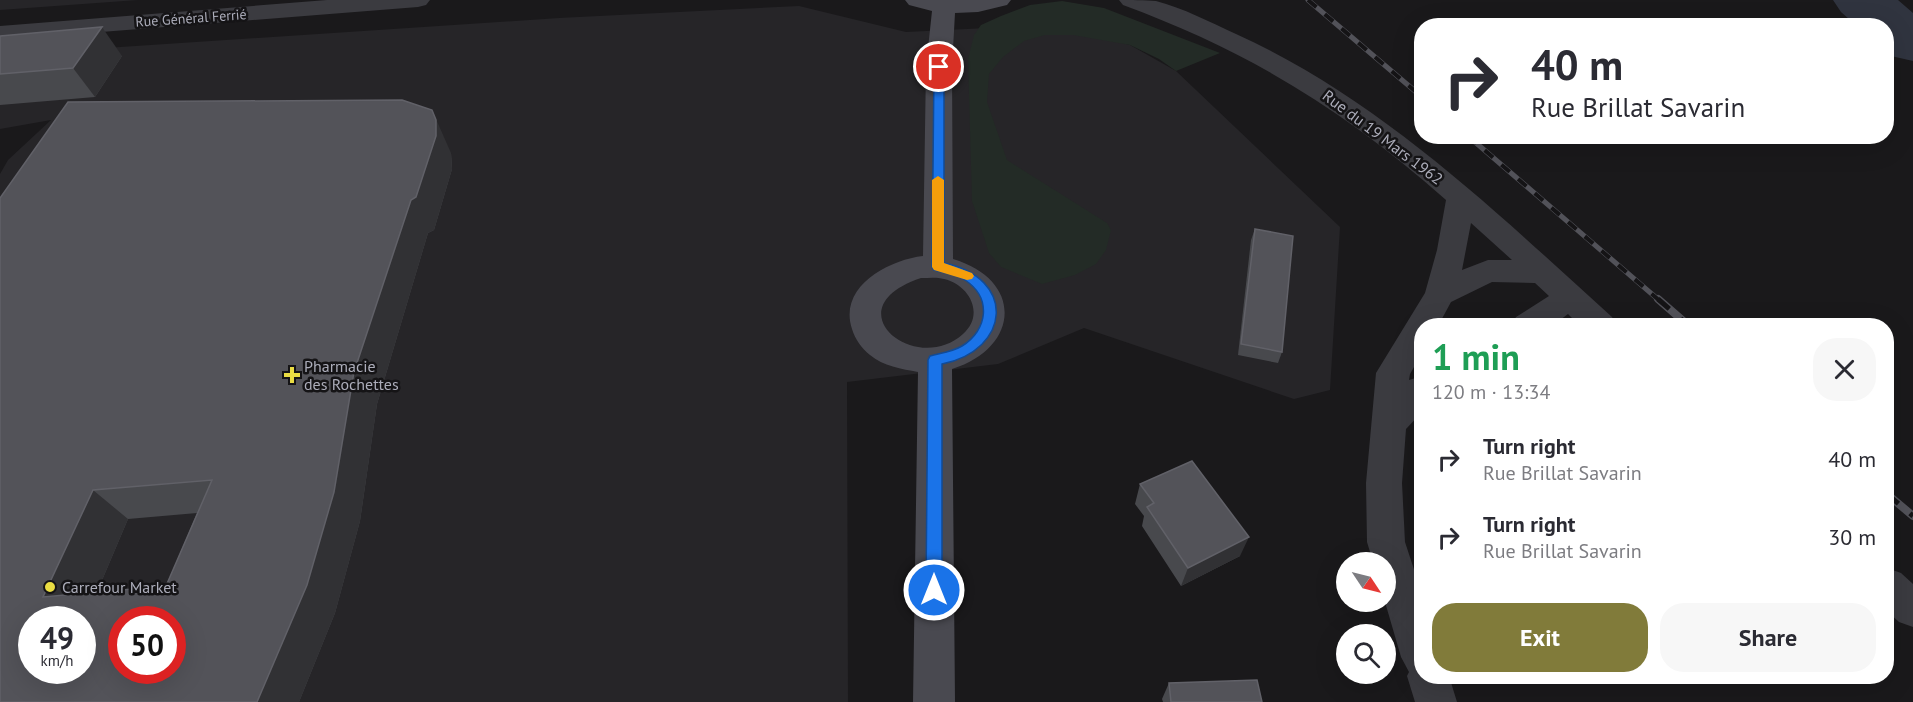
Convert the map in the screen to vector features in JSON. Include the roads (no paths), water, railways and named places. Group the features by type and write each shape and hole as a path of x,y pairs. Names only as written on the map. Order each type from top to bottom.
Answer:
{"main road":[{"path":"917,0 944,6 985,5 999,0"},
{"path":"938,267 939,67 944,6"},
{"path":"938,267 955,270 975,282 989,299 991,312 988,325 981,338 969,348 953,356 935,360 913,359 893,353 877,342 867,329 865,313 867,300 875,288 903,270 938,267"},
{"path":"934,702 935,360"}],"street":[{"name":"Rue Général Ferrié","path":"0,33 418,0"},
{"name":"Rue du 19 Mars 1962","path":"1131,0 1219,34 1280,65 1335,99 1391,140 1461,197 1592,318"},
{"path":"1426,318 1440,294 1452,249 1461,197"},
{"path":"1440,294 1488,271 1544,272"},
{"path":"1539,318 1570,297"},
{"path":"1414,338 1393,373 1384,483 1386,542 1414,631"},
{"path":"1387,426 1414,398"},
{"path":"1894,592 1913,609"},
{"path":"1430,684 1436,702"}],"waterway":[{"path":"1862,0 1883,18"},
{"path":"1894,27 1913,43"}],"railway":[{"path":"1308,0 1414,90"},
{"path":"1477,144 1660,301"},
{"path":"1658,299 1680,318"},
{"path":"1894,500 1913,516"}],"place":[{"name":"Pharmacie des Rochettes","path":"292,375"},
{"name":"Carrefour Market","path":"50,587"}]}
